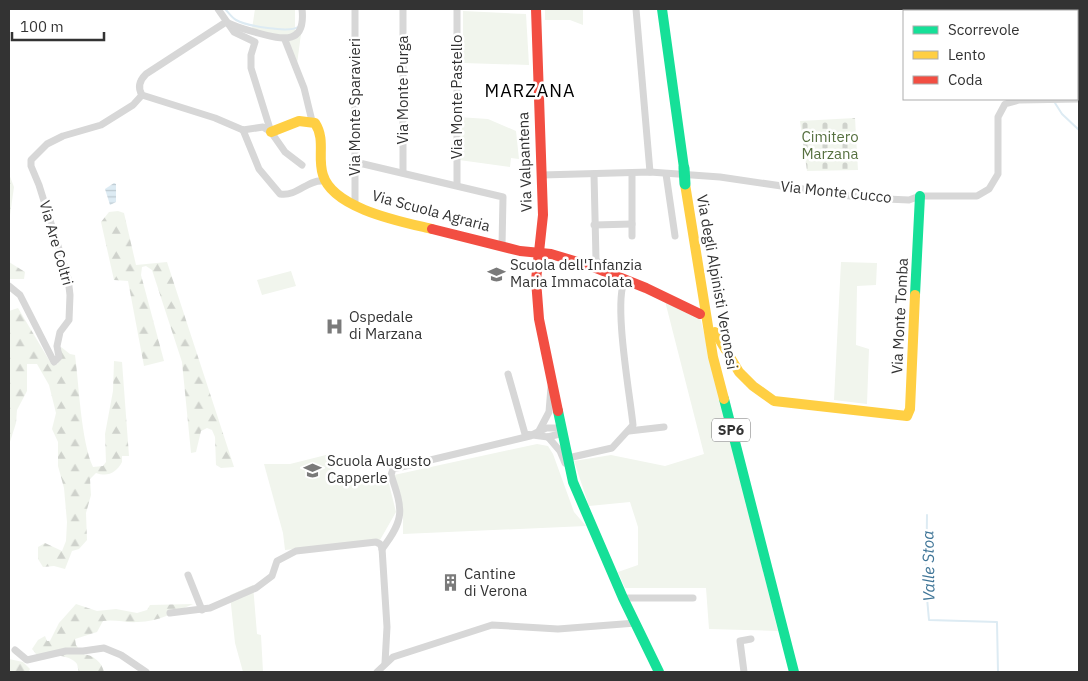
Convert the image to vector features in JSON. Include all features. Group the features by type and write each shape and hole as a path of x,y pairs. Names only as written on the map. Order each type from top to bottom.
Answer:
{"main road":[{"name":"Via Valpantena","path":"536,9 543,215 536,280 537,302 573,482 623,598 658,672"},
{"name":"Via degli Alpinisti Veronesi","path":"662,9 696,264 713,357 794,672"},
{"path":"272,132 293,123 312,121 318,126 321,138 320,174 323,181"},
{"name":"Via Scuola Agraria","path":"323,181 333,192 355,206 395,219 539,254"},
{"name":"Via Monte Tomba","path":"715,332 733,367 757,390 774,401 907,416 910,409 920,196"},
{"path":"539,254 550,254 601,269 673,299 700,314"}],"street":[{"path":"218,9 234,32 255,42 251,55 251,68 272,132 285,152 302,165"},
{"path":"226,22 237,28 285,40 294,37 300,29 302,9"},
{"name":"Via Monte Sparavieri","path":"355,9 355,206"},
{"name":"Via Monte Purga","path":"402,172 403,9"},
{"name":"Via Monte Pastello","path":"456,9 457,185"},
{"path":"636,9 650,172"},
{"path":"226,22 146,74 141,79 139,89 142,95 215,118 243,130 263,127 272,132"},
{"path":"285,40 302,81 312,121"},
{"name":"Via Are Coltri","path":"9,286 20,295 54,362 59,357 57,346 60,332 69,320 70,295 68,278 39,185 30,166 31,160 48,144 63,136 101,125 132,105 142,95"},
{"name":"Via Monte Cucco","path":"542,175 650,172 720,177 864,198 909,200 920,196 973,196 989,189 998,174 998,117 1005,104 1019,100"},
{"path":"243,130 259,169 277,191 284,195 300,190 314,181 323,181"},
{"path":"355,162 503,197 502,246"},
{"path":"632,173 632,236"},
{"path":"594,174 596,258 601,269"},
{"path":"666,174 675,236"},
{"path":"594,224 632,224"},
{"path":"568,458 612,448 633,425 621,290 625,280"},
{"path":"508,374 525,434 548,437 562,430"},
{"path":"539,431 549,412 552,381"},
{"path":"382,549 397,529 400,516 391,475 393,469 530,436 552,427 562,430"},
{"path":"628,431 664,427"},
{"path":"548,437 560,451 573,482"},
{"path":"170,612 202,610 225,603 267,582 272,576 277,561 296,551 372,542 380,544 382,549 386,637 385,663"},
{"path":"188,576 202,610"},
{"path":"623,598 692,598"},
{"path":"377,672 394,657 492,625 558,629 636,623"},
{"path":"386,637 394,657"},
{"path":"744,672 740,641 751,639"},
{"path":"15,650 27,660 66,651 104,648 121,654 146,672"}],"green space":[{"path":"255,9 295,9 295,31 286,39 252,29"},
{"path":"545,9 583,9 583,25 570,20 545,20"},
{"path":"463,11 526,14 529,65 463,63"},
{"path":"301,34 297,64 287,42"},
{"path":"458,117 488,119 516,131 519,159 511,158 510,167 459,160"},
{"name":"Cimitero Marzana","path":"855,118 858,170 807,171 800,121"},
{"path":"9,174 14,187 9,222"},
{"path":"118,211 124,213 136,265 167,262 234,467 221,468 216,465 215,437 212,430 207,428 201,431 196,452 191,453 182,362 152,270 146,266 142,267 141,275 164,361 144,366 128,281 114,280 101,222 109,212"},
{"path":"9,262 25,272 24,279 9,279"},
{"path":"841,262 877,263 876,285 857,286 856,345 869,349 867,404 834,400"},
{"path":"291,271 296,286 262,295 257,280"},
{"path":"665,301 700,317 778,631 709,629 706,588 625,588 618,572 638,565 638,527 630,502 589,506 574,461 611,455 665,466 704,454"},
{"path":"18,308 52,365 58,364 57,357 61,347 70,354 75,355 83,428 93,467 103,466 106,462 105,434 113,391 114,361 122,362 129,456 122,456 122,462 111,473 104,475 96,473 90,479 91,495 86,513 87,540 79,549 72,551 65,569 54,566 43,567 38,559 38,547 45,543 62,551 66,541 67,522 64,488 58,466 58,442 52,429 56,413 49,385 37,364 27,364 27,391 17,410 16,423 9,445 9,311"},
{"path":"537,444 548,446 553,454 574,512 586,526 403,534 403,510 394,475"},
{"path":"330,454 335,483 387,476 396,512 380,540 285,550 283,533 264,464 290,464"},
{"path":"253,585 257,634 261,635 263,672 243,672 235,643 230,595"},
{"path":"76,604 97,611 116,609 137,613 147,610 150,605 193,604 166,616 145,622 103,621 97,632 75,639 76,645 83,654 96,660 104,672 79,672 77,664 69,658 37,655 32,649 38,640 45,636 47,641 50,641 59,623"},
{"path":"9,659 23,662 30,669 28,672 9,672"}],"shaded area":[{"path":"114,183 116,184 116,202 110,205 105,189"}],"waterway":[{"path":"225,9 235,19 249,24 277,29 293,29 298,27"},
{"path":"1055,103 1062,114 1079,130"},
{"name":"Valle Stoa","path":"927,515 926,587 929,620 997,622 998,672"}],"traffic: fast":[{"path":"662,9 684,168"},
{"path":"684,168 685,184"},
{"path":"915,295 920,196"},
{"path":"724,399 794,672"},
{"path":"558,411 573,482 623,598 659,672"}],"traffic: slow":[{"path":"271,132 299,121 315,123 321,142 321,168 323,175 329,187 340,197 354,205 387,218 432,229"},
{"path":"685,184 713,357 724,399"},
{"path":"715,332 739,372 753,386 774,401 907,416 910,409 915,295"}],"traffic: jam":[{"path":"536,9 543,215 536,280 539,319 558,411"},
{"path":"432,229 520,251 551,254 591,266 646,288 700,314"}],"place":[{"name":"Scuola dell'Infanzia Maria Immacolata","path":"496,274"},
{"name":"Ospedale di Marzana","path":"335,326"},
{"name":"Scuola Augusto Capperle","path":"313,470"},
{"name":"Cantine di Verona","path":"450,583"}],"district":[{"name":"MARZANA","path":"530,91"}]}
